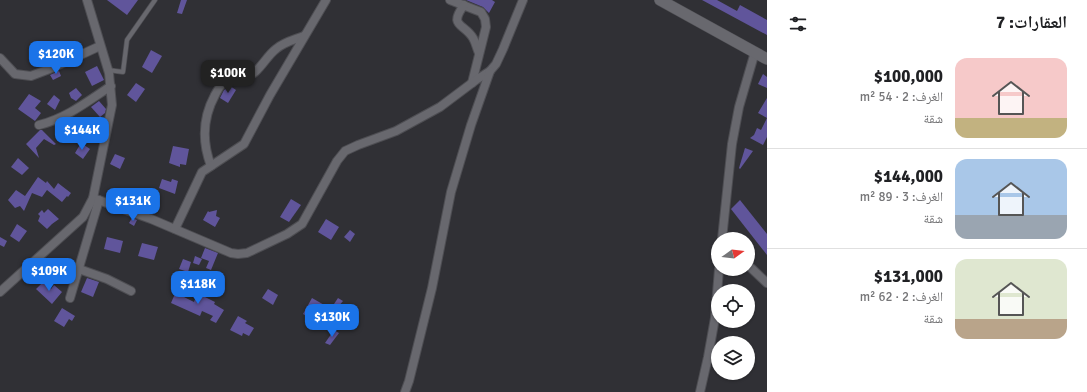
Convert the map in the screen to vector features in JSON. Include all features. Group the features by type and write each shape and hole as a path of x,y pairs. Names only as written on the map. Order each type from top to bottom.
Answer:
{"street":[{"path":"70,298 79,270 96,199 112,105 108,70 87,0"},
{"path":"175,229 202,172 244,144 304,36 326,0"},
{"path":"450,0 481,12 485,19 486,27 472,83"},
{"path":"96,199 175,229 231,253 247,253 287,234 302,224 337,161 346,152 358,145 396,130 440,107 490,71 496,64 503,49 523,0"},
{"path":"660,0 767,58"},
{"path":"464,5 459,11 457,20 458,24 474,39 479,53"},
{"path":"211,166 205,145 205,122 206,115 218,88 224,82 249,76 255,72 276,49 287,42 304,36"},
{"path":"0,58 15,74 31,76 100,46"},
{"path":"723,232 732,144 739,108 755,52"},
{"path":"405,392 432,288 451,192 471,125 490,71"},
{"path":"39,125 70,114 111,86"},
{"path":"0,292 83,216 96,199"},
{"path":"79,270 107,279 131,291"},
{"path":"755,272 767,283"},
{"path":"700,392 715,318 718,276"}],"lane":[{"path":"108,70 123,72 127,40 155,0"}],"building":[{"path":"107,0 138,0 127,15"},
{"path":"181,0 187,0 182,14 177,13"},
{"path":"466,0 492,0 495,2 489,13 483,7"},
{"path":"702,0 717,0 737,11 740,5 767,20 767,35"},
{"path":"151,50 162,56 152,73 142,67"},
{"path":"97,66 104,80 92,86 85,72"},
{"path":"59,71 61,76 53,80 50,75"},
{"path":"763,74 767,77 767,88 758,84"},
{"path":"136,83 145,89 136,102 127,95"},
{"path":"230,86 236,90 228,103 220,98 224,90"},
{"path":"76,88 82,95 76,101 71,98 69,93"},
{"path":"29,94 41,101 35,108 41,113 35,121 18,109"},
{"path":"54,95 60,100 55,110 47,104"},
{"path":"767,98 767,118 758,113"},
{"path":"99,101 106,109 105,113 100,117 91,107"},
{"path":"767,118 767,137 763,145 750,138 754,135 757,128 761,130"},
{"path":"40,130 42,130 56,144 54,145 44,139 36,148 39,158 26,144"},
{"path":"81,143 90,149 83,159 75,153"},
{"path":"173,146 189,149 186,165 180,164 180,167 169,163"},
{"path":"745,148 753,151 740,169 739,168"},
{"path":"115,154 125,158 120,169 110,164"},
{"path":"18,158 29,168 22,175 11,167"},
{"path":"38,177 46,183 47,181 54,189 58,183 71,193 62,202 47,190 42,197 32,193 24,211 20,206 15,208 8,200 16,190 25,196"},
{"path":"162,179 171,182 172,179 178,181 175,194 159,188"},
{"path":"291,199 301,205 289,222 280,217"},
{"path":"740,200 767,234 767,255 755,240 755,232 749,232 731,209"},
{"path":"48,209 59,219 47,229 38,221 40,216 38,214 42,210 44,213"},
{"path":"217,210 216,216 220,218 215,227 203,220 208,211"},
{"path":"132,218 137,220 134,226 129,223"},
{"path":"326,219 339,227 331,240 318,232"},
{"path":"17,224 27,231 19,242 10,236"},
{"path":"350,230 355,234 350,242 344,237"},
{"path":"0,237 7,241 4,247 0,245"},
{"path":"107,237 123,241 120,253 104,249"},
{"path":"142,243 158,247 154,260 138,256"},
{"path":"205,248 218,253 211,270 206,268 209,261 201,258"},
{"path":"195,256 202,259 199,265 193,263"},
{"path":"183,259 191,262 188,272 179,269"},
{"path":"87,278 99,282 93,297 81,292"},
{"path":"43,282 51,289 54,285 62,292 52,304 36,289"},
{"path":"177,289 186,293 184,297 194,302 197,293 215,302 214,304 224,310 216,323 210,320 213,316 202,311 200,316 171,303"},
{"path":"268,289 278,295 273,305 262,298"},
{"path":"312,298 326,306 316,322 303,314"},
{"path":"338,298 343,301 338,307 334,304"},
{"path":"62,308 75,316 72,321 69,319 64,327 54,321"},
{"path":"238,316 247,321 245,323 254,328 249,336 243,333 242,336 230,330"},
{"path":"334,330 339,333 330,345 325,343"}]}
